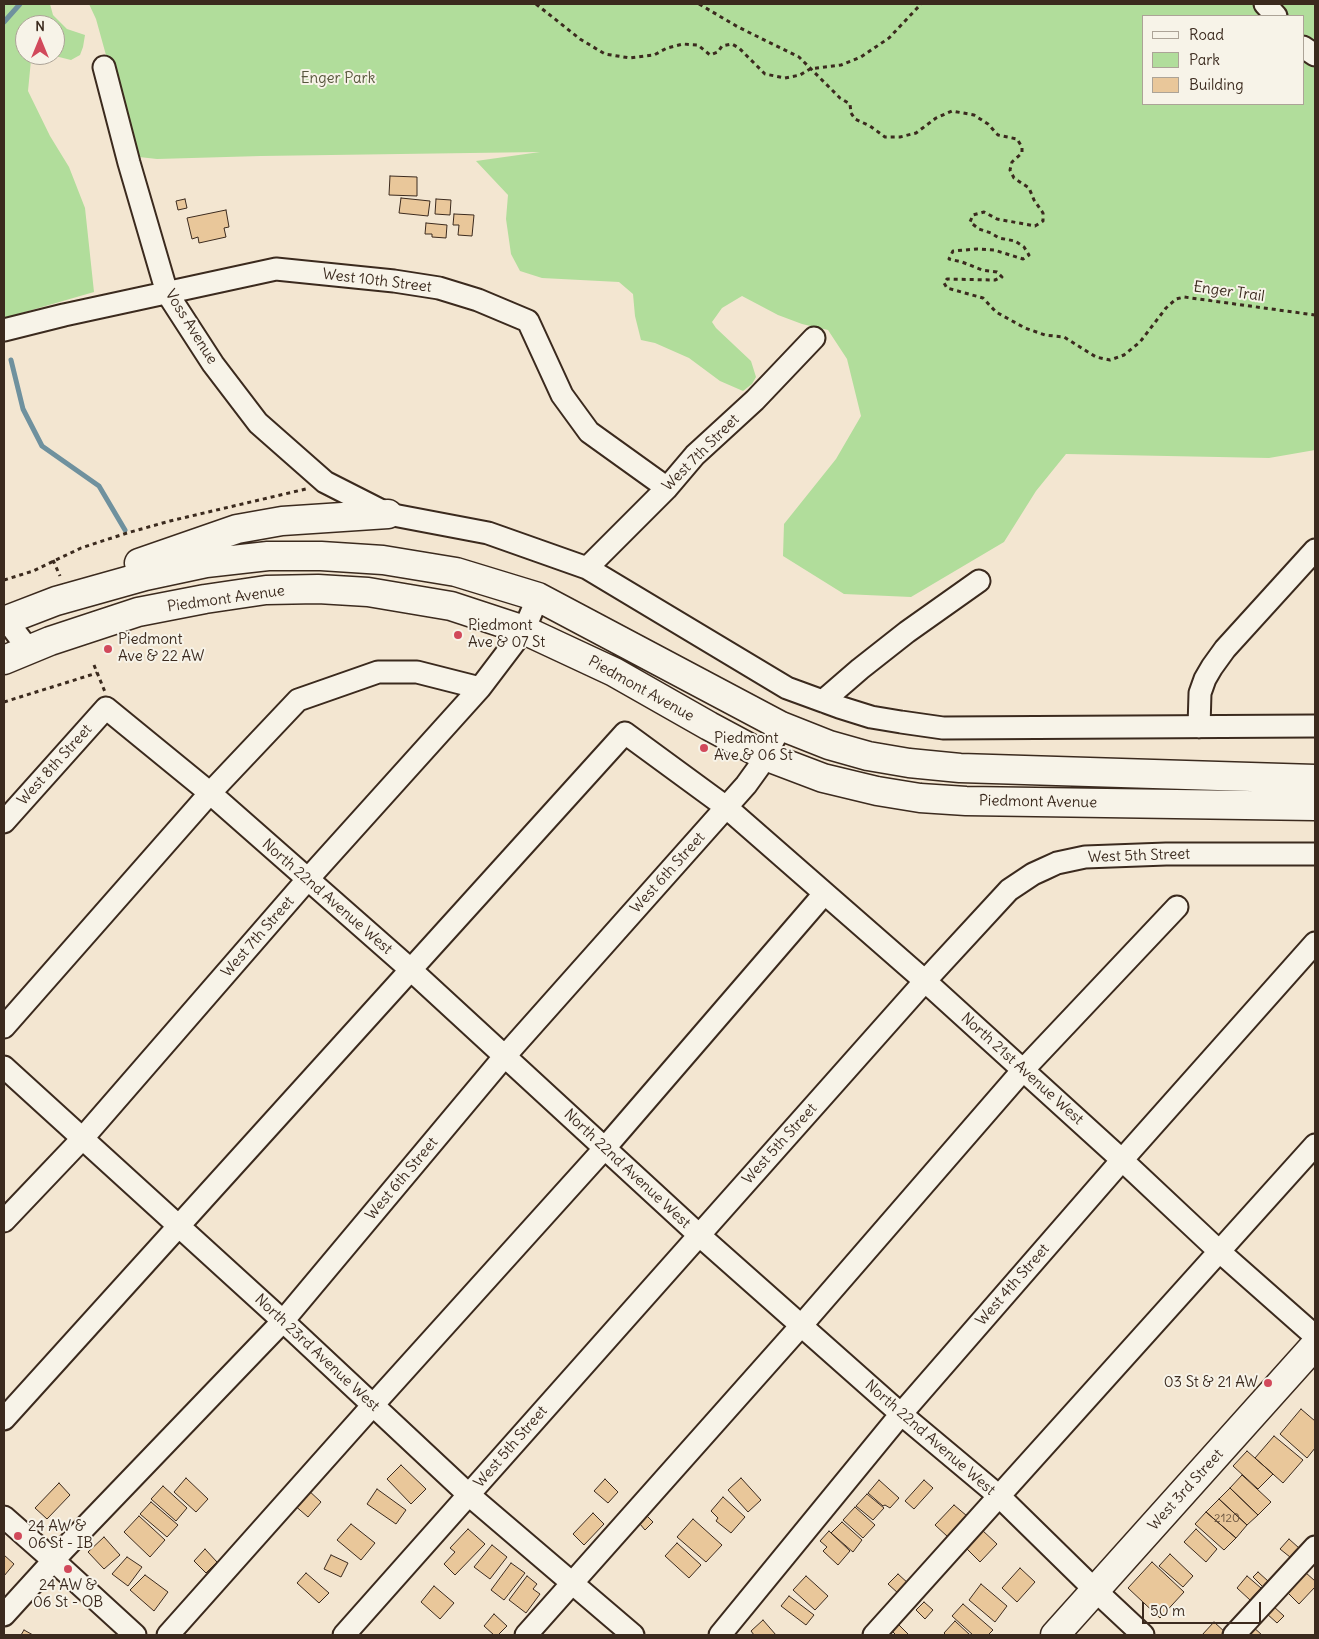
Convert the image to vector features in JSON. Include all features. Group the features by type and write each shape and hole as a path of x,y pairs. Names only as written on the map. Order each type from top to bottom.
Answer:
{"main road":[{"path":"58,589 237,529 282,522 388,514"},
{"name":"Piedmont Avenue","path":"4,619 58,589 145,576 206,563 276,556 321,556 383,560 456,572 538,597 781,726 847,751 924,765 970,768 1315,779"},
{"name":"Piedmont Avenue","path":"4,660 138,612 205,599 266,590 318,589 368,592 451,606 524,630 614,672 765,756 806,772 849,785 920,798 976,801 1315,806"},
{"name":"West 3rd Street","path":"1055,1635 1315,1345"}],"street":[{"path":"1265,4 1275,15"},
{"path":"1304,48 1315,55"},
{"name":"Voss Avenue","path":"104,67 166,293 213,364 258,423 325,482 388,514"},
{"name":"West 10th Street","path":"4,330 276,269 394,281 439,288 478,300 528,322 562,395 589,432 666,488"},
{"name":"West 7th Street","path":"587,568 666,488 695,455 755,400 814,338"},
{"path":"388,514 488,533 587,568 786,688 871,716 943,728 1315,726"},
{"path":"1198,727 1200,693 1212,667 1231,643 1314,553"},
{"path":"823,701 901,638 979,581"},
{"name":"West 7th Street","path":"4,1221 82,1139 307,880 480,688 524,630 538,597"},
{"path":"4,619 28,650"},
{"path":"4,1027 210,793 298,700 378,672 417,672 480,688"},
{"name":"North 22nd Avenue West","path":"106,708 210,793 410,969 699,1235 902,1414 999,1496 1143,1635"},
{"name":"West 8th Street","path":"4,822 106,708"},
{"name":"West 6th Street","path":"4,1615 53,1560 283,1321 504,1057 753,775 781,726"},
{"name":"North 21st Avenue West","path":"410,969 625,733 726,807 925,981 1220,1252 1315,1336"},
{"name":"West 5th Street","path":"344,1635 925,981 1014,885 1058,863 1085,857 1166,854 1315,854"},
{"path":"168,1635 604,1148 824,894"},
{"path":"526,1635 802,1326 1023,1070 1177,907"},
{"name":"West 4th Street","path":"720,1635 902,1414 1122,1160 1315,943"},
{"path":"4,1419 410,969"},
{"name":"North 23rd Avenue West","path":"4,1067 283,1321 469,1495 633,1635"},
{"path":"874,1635 1315,1145"},
{"path":"4,1517 135,1635"},
{"path":"1234,1635 1315,1547"}],"path":[{"path":"536,4 580,39 605,54 630,58 654,54 683,44 698,45 710,54 718,52 722,46 732,44 739,48 765,74 785,78 800,75 810,69 841,65 861,57 889,38 921,4"},
{"name":"Enger Trail","path":"699,4 799,58 840,98 850,104 851,113 855,118 885,137 900,137 916,133 936,118 952,111 974,115 988,124 998,135 1017,139 1022,147 1022,153 1012,162 1010,170 1014,178 1029,188 1034,200 1044,213 1043,221 1035,226 997,220 984,212 973,215 970,222 979,229 999,238 1015,241 1024,247 1029,255 1023,259 994,250 953,251 948,259 982,270 997,272 1002,277 995,280 947,279 944,283 947,288 983,298 996,312 1025,328 1044,335 1064,336 1096,357 1110,360 1124,355 1140,342 1166,308 1176,299 1184,297 1315,316"},
{"path":"4,580 32,571 90,545 170,521 312,488 325,482"},
{"path":"53,560 58,589"},
{"path":"94,665 105,694 106,708"},
{"path":"4,702 97,673"}],"green space":[{"path":"4,4 50,4 53,15 15,15 15,65 31,65 28,91 50,136 69,167 85,208 94,292 4,318"},
{"name":"Enger Park","path":"89,4 1315,4 1315,450 1269,458 1066,454 1036,491 1004,542 911,597 844,594 783,556 784,524 836,459 861,416 847,359 828,330 802,324 778,315 742,296 722,308 712,322 751,361 756,377 752,384 743,391 720,381 689,358 655,343 641,340 635,316 633,294 619,282 542,278 520,271 511,254 506,219 508,195 476,161 540,152 157,159 139,157 132,149 96,19"},
{"path":"65,27 85,35 80,55 71,60 65,58"}],"building":[{"path":"390,176 417,177 417,196 389,195"},
{"path":"401,198 430,201 428,216 399,213"},
{"path":"185,199 187,208 178,210 176,201"},
{"path":"436,199 451,200 450,215 435,214"},
{"path":"226,210 229,227 224,228 226,237 199,243 198,237 192,239 187,218"},
{"path":"454,214 474,215 472,236 458,235 459,225 453,225"},
{"path":"426,223 447,225 446,238 432,237 432,234 425,234"},
{"path":"1301,1409 1315,1421 1315,1448 1307,1458 1280,1434"},
{"path":"1274,1436 1303,1460 1283,1483 1255,1458"},
{"path":"1247,1451 1273,1474 1258,1489 1233,1466"},
{"path":"401,1465 426,1489 411,1504 387,1479"},
{"path":"1242,1475 1271,1502 1258,1515 1230,1488"},
{"path":"186,1478 208,1499 196,1512 174,1492"},
{"path":"741,1478 761,1500 748,1512 728,1490"},
{"path":"605,1479 618,1492 608,1503 594,1491"},
{"path":"879,1480 899,1498 890,1508 885,1505 883,1506 868,1493"},
{"path":"924,1480 933,1488 914,1509 905,1501"},
{"path":"59,1483 70,1495 47,1519 35,1508"},
{"path":"163,1486 187,1508 176,1521 151,1499"},
{"path":"1230,1488 1258,1515 1247,1525 1219,1499"},
{"path":"307,1489 321,1502 308,1517 293,1504"},
{"path":"377,1489 406,1510 396,1524 367,1504"},
{"path":"867,1494 884,1508 873,1520 856,1506"},
{"path":"723,1497 745,1517 731,1533 716,1521 718,1518 711,1511"},
{"path":"1219,1499 1247,1525 1236,1538 1206,1512"},
{"path":"151,1502 178,1525 167,1537 140,1514"},
{"path":"954,1505 967,1516 948,1537 935,1525"},
{"path":"855,1507 875,1525 863,1538 843,1520"},
{"path":"642,1511 653,1522 645,1530 635,1518"},
{"path":"1206,1512 1236,1538 1224,1550 1195,1524"},
{"path":"593,1513 604,1524 584,1545 573,1534"},
{"path":"139,1516 165,1540 150,1557 124,1532"},
{"path":"693,1519 722,1545 706,1562 677,1537"},
{"path":"842,1522 862,1540 853,1552 831,1533"},
{"path":"351,1524 375,1543 361,1560 337,1540"},
{"path":"468,1529 485,1544 455,1575 444,1564 455,1552 450,1548"},
{"path":"1196,1529 1217,1549 1206,1562 1184,1542"},
{"path":"982,1530 997,1544 980,1562 966,1548"},
{"path":"829,1531 850,1551 838,1565 823,1551 827,1547 820,1541"},
{"path":"104,1537 120,1555 104,1569 88,1552"},
{"path":"1289,1539 1299,1548 1290,1557 1280,1549"},
{"path":"677,1543 701,1565 689,1578 665,1556"},
{"path":"492,1545 507,1557 490,1579 474,1567"},
{"path":"205,1549 217,1562 206,1573 194,1561"},
{"path":"1170,1554 1193,1576 1183,1587 1159,1566"},
{"path":"4,1555 14,1564 4,1576"},
{"path":"331,1555 348,1563 341,1577 324,1569"},
{"path":"127,1557 142,1567 128,1586 112,1574"},
{"path":"1152,1562 1184,1592 1160,1618 1128,1588"},
{"path":"511,1563 525,1573 504,1600 491,1590"},
{"path":"1020,1568 1035,1582 1017,1602 1002,1588"},
{"path":"1258,1572 1268,1581 1263,1587 1253,1577"},
{"path":"1305,1572 1315,1581 1315,1587 1299,1604 1287,1592"},
{"path":"306,1573 329,1593 319,1603 297,1583"},
{"path":"898,1574 909,1584 899,1594 888,1584"},
{"path":"145,1575 168,1592 154,1611 130,1590"},
{"path":"527,1576 537,1584 533,1589 540,1594 526,1613 509,1600"},
{"path":"806,1576 828,1596 815,1610 793,1590"},
{"path":"1247,1576 1261,1588 1250,1600 1237,1588"},
{"path":"981,1584 1007,1606 995,1622 969,1600"},
{"path":"434,1586 454,1603 440,1619 421,1602"},
{"path":"789,1596 814,1615 806,1625 781,1606"},
{"path":"924,1602 933,1610 925,1619 916,1610"},
{"path":"963,1604 993,1630 988,1635 973,1635 952,1616"},
{"path":"1273,1606 1284,1616 1277,1623 1266,1613"},
{"path":"494,1614 507,1626 498,1635 494,1635 484,1626"},
{"path":"763,1620 776,1635 754,1635 751,1631"},
{"path":"955,1621 970,1635 946,1635 944,1633"},
{"path":"1214,1622 1226,1633 1224,1635 1202,1635"},
{"path":"898,1624 909,1635 896,1635 892,1631"},
{"path":"1252,1626 1262,1635 1243,1635"},
{"path":"24,1630 33,1635 21,1635"}],"waterway":[{"path":"4,22 20,4"},
{"path":"11,360 23,409 42,446 99,486 125,530"}],"place":[{"name":"Piedmont Ave & 07 St","path":"458,635"},
{"name":"Piedmont Ave & 22 AW","path":"108,649"},
{"name":"Piedmont Ave & 06 St","path":"704,748"},
{"name":"03 St & 21 AW","path":"1268,1383"},
{"name":"24 AW & 06 St - IB","path":"18,1536"},
{"name":"24 AW & 06 St - OB","path":"68,1569"}]}
